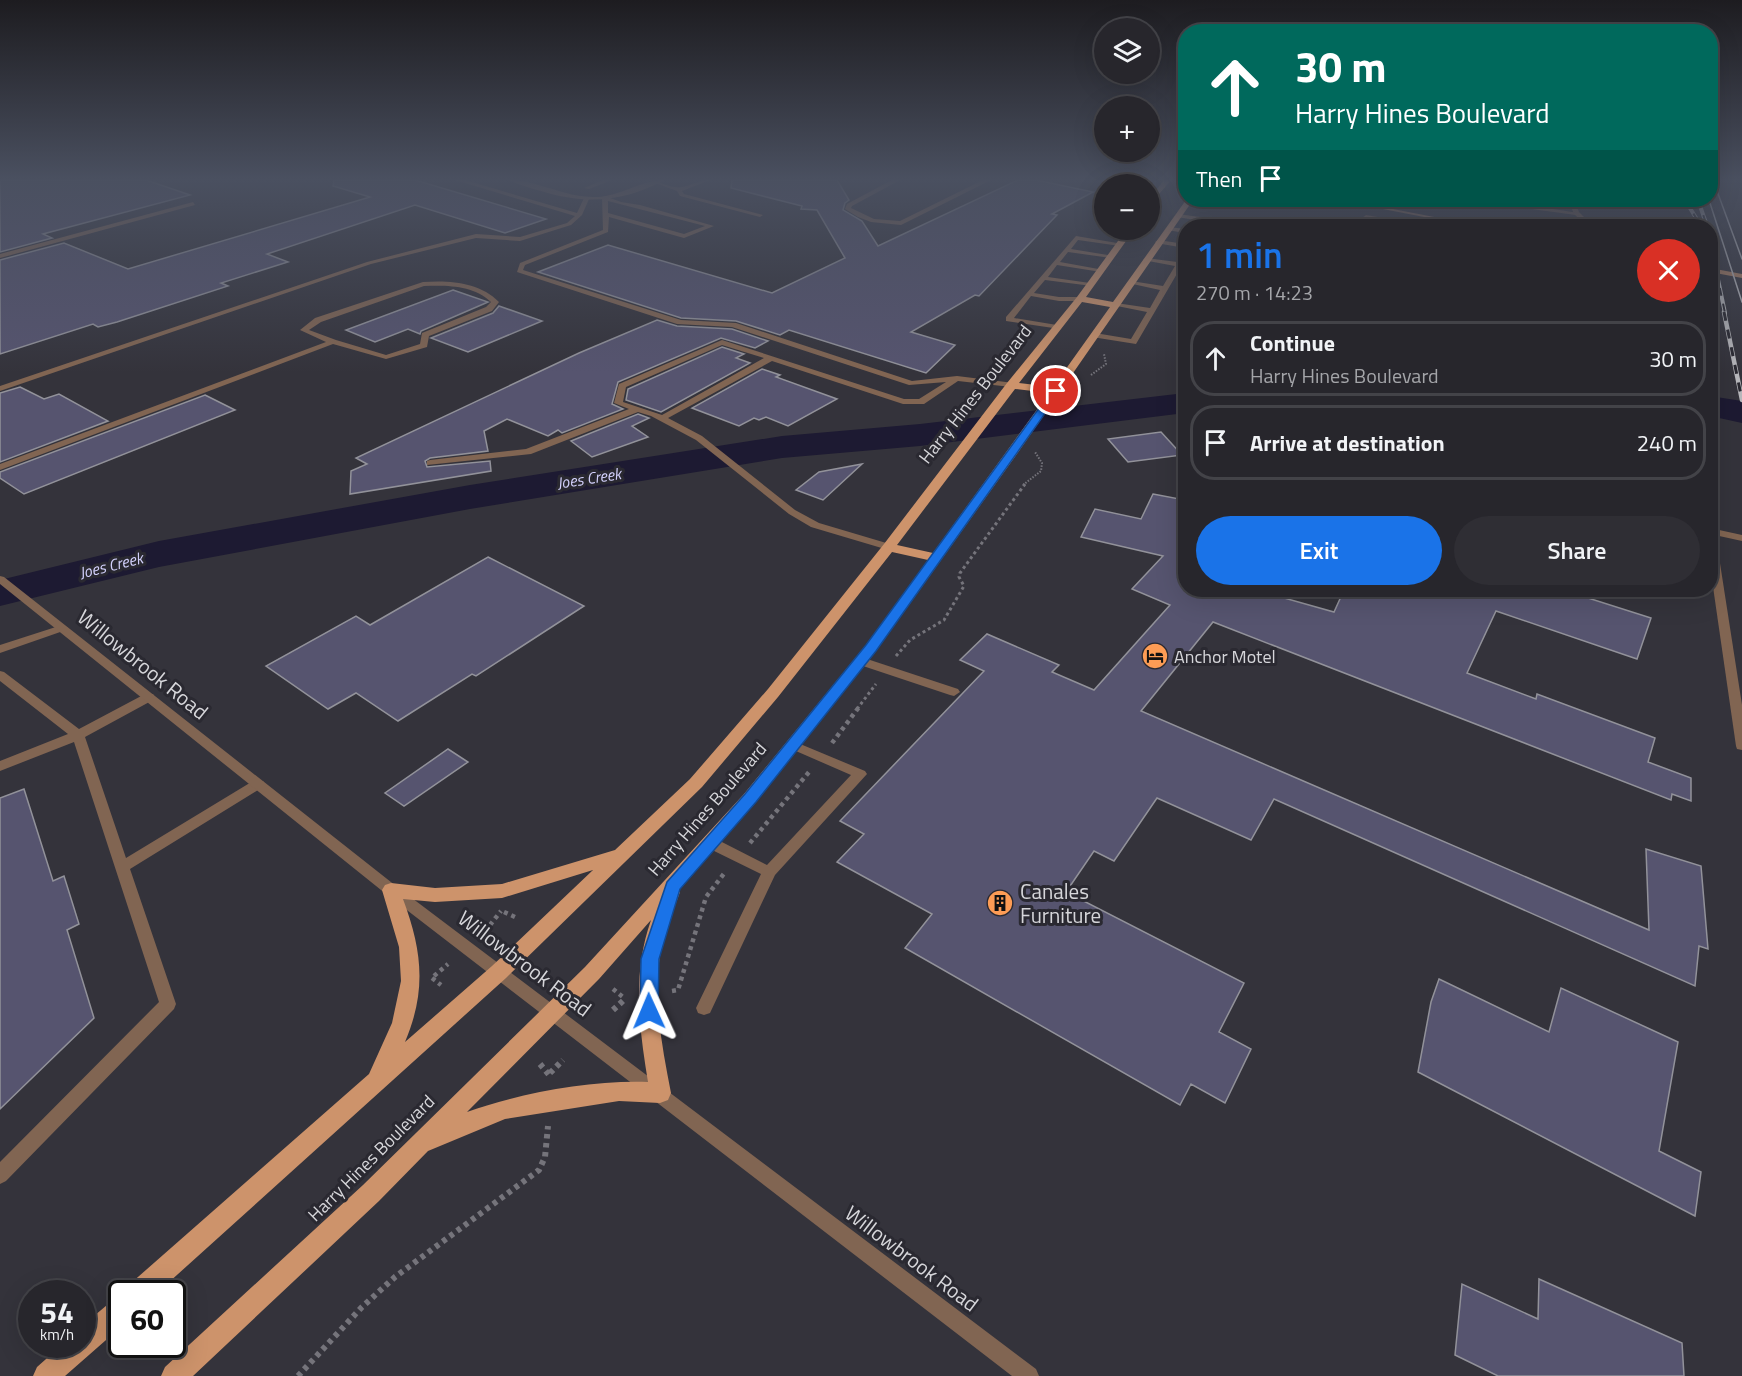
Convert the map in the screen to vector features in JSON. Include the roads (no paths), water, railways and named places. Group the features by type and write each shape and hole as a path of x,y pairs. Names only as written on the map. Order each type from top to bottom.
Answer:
{"main road":[{"name":"Harry Hines Boulevard","path":"154,1280 499,972 696,783 773,693 889,547 1120,244"},
{"name":"Harry Hines Boulevard","path":"174,1376 332,1230 592,973 711,843 861,661 1015,449 1157,244"},
{"path":"1718,272 1742,276"},
{"path":"1080,299 1116,304"},
{"path":"1011,386 1054,393"},
{"path":"889,547 936,558"},
{"path":"369,1088 388,1059 407,1011 411,968 406,935 391,890 435,895 502,891 619,856"},
{"path":"415,1148 461,1125 505,1109 619,1090 660,1093 652,1044 648,995 650,959 672,887"},
{"path":"96,1332 108,1321"},
{"path":"46,1376 66,1358"}],"street":[{"path":"0,256 44,244"},
{"path":"0,389 369,263 443,244"},
{"path":"572,244 522,264 519,271 680,322 733,325 912,383 957,378 1011,386"},
{"path":"1057,327 1009,319 1071,244"},
{"path":"1066,250 1111,256"},
{"path":"1095,335 1133,342 1178,264 1146,260"},
{"path":"1055,263 1101,270"},
{"path":"1043,278 1089,285"},
{"path":"0,467 333,342 375,354 394,356 424,345 424,335 489,309 495,303 490,296 459,285 438,282 423,284 318,320 304,330 333,342"},
{"path":"1131,283 1163,288"},
{"path":"1030,294 1059,299 1080,299"},
{"path":"1116,304 1151,310"},
{"path":"889,547 815,525 792,512 699,438 662,418 618,403 622,386 700,349 722,342 903,401 921,402 957,378"},
{"path":"662,418 771,358"},
{"path":"430,463 528,452 637,409"},
{"path":"1718,533 1742,538"},
{"name":"Willowbrook Road","path":"0,579 391,890 1029,1376"},
{"path":"1718,585 1742,746"},
{"path":"0,649 62,628"},
{"path":"861,661 954,692"},
{"path":"0,675 78,735 168,1004 0,1175"},
{"path":"0,766 78,735 149,697"},
{"path":"704,1008 769,872 860,774 793,745"},
{"path":"122,867 258,784"},
{"path":"711,843 769,872"}],"waterway":[{"name":"Joes Creek","path":"0,593 159,554 470,497 782,447 920,435 1178,404"},
{"name":"Joes Creek","path":"1718,408 1742,412"}],"tram line":[{"path":"1723,244 1742,302"},
{"path":"1737,244 1742,259"}],"railway":[{"path":"1718,279 1725,313"},
{"path":"1724,312 1742,400"}],"place":[{"name":"Anchor Motel","path":"1155,656"},
{"name":"Canales Furniture","path":"1000,903"}]}
